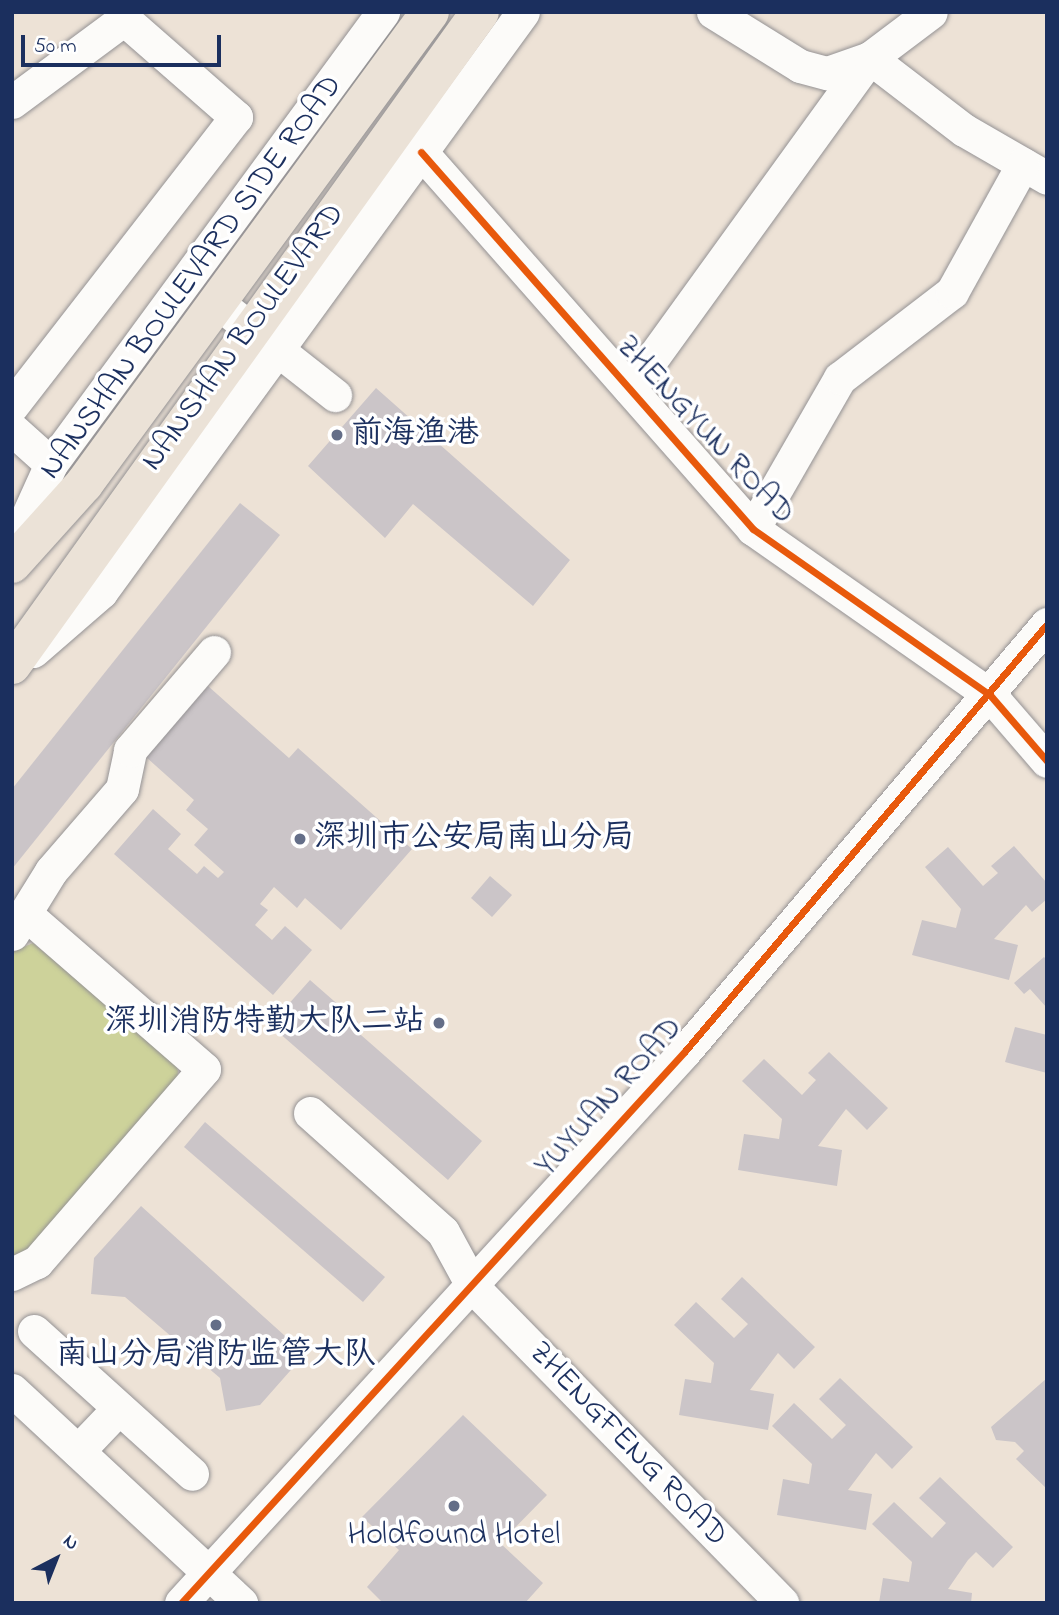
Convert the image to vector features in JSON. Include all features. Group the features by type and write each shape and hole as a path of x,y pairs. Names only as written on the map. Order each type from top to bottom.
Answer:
{"main road":[{"name":"NANSHAN BOULEVARD","path":"12,564 84,484 430,12"},
{"name":"NANSHAN BOULEVARD","path":"12,667 265,339 480,12"}],"street":[{"name":"NANSHAN BOULEVARD SIDE ROAD","path":"12,550 51,464 383,12"},
{"path":"265,339 421,152 523,12"},
{"path":"713,12 800,66 827,73 870,58"},
{"path":"630,389 870,58 931,12"},
{"path":"12,102 124,19 236,117 12,406"},
{"path":"753,529 840,378 952,292 1035,171 964,130 870,58"},
{"name":"ZHENGYUN ROAD","path":"421,152 753,529 990,695 1047,761"},
{"path":"218,303 335,396"},
{"path":"12,429 51,464"},
{"name":"YUYUAN ROAD","path":"195,1593 473,1287 990,695 1047,624"},
{"path":"12,1275 37,1262 204,1069 20,925 51,871 122,789 130,750 214,652"},
{"name":"ZHENGFENG ROAD","path":"310,1113 443,1232 473,1287 782,1603"},
{"path":"34,1331 192,1474"},
{"path":"12,1390 79,1451 195,1593 241,1603"},
{"path":"79,1451 119,1408"}],"green space":[{"path":"33,943 175,1061 178,1071 177,1081 31,1254 12,1261 12,952"}],"building":[{"path":"376,388 570,560 533,606 413,504 385,538 308,466"},
{"path":"240,503 280,535 12,869 12,789"},
{"name":"深圳市公安局南山分局","path":"208,686 289,758 298,748 412,849 341,930 305,898 297,908 274,887 260,904 268,910 255,925 272,940 285,926 312,950 273,995 114,854 153,809 181,834 168,849 197,874 204,866 218,878 224,872 194,845 208,829 186,810 194,800 146,757"},
{"path":"1014,846 1047,883 1047,899 1032,912 1026,905 994,939 1018,945 1009,980 912,955 922,920 956,928 961,909 925,867 948,847 983,886 998,873 991,866"},
{"path":"490,876 512,895 492,917 471,898"},
{"path":"1044,957 1047,960 1047,1008 1030,989 1024,994 1014,983"},
{"path":"310,980 358,1022 353,1028 482,1141 448,1180 270,1025"},
{"path":"1015,1027 1047,1035 1047,1073 1005,1062"},
{"path":"829,1052 888,1108 867,1130 846,1109 818,1146 842,1150 837,1186 738,1170 744,1134 779,1139 782,1119 742,1081 764,1059 802,1095 816,1080 808,1073"},
{"path":"205,1122 385,1277 363,1302 184,1147"},
{"name":"南山分局消防监管大队","path":"141,1206 305,1354 260,1405 226,1411 220,1378 125,1297 91,1294 94,1258"},
{"path":"742,1277 815,1347 794,1369 778,1353 750,1390 774,1394 768,1430 679,1415 685,1379 711,1383 714,1363 674,1325 696,1302 734,1338 748,1324 721,1299"},
{"path":"840,1378 913,1447 892,1469 876,1453 848,1490 872,1494 866,1530 777,1515 783,1479 809,1484 812,1464 772,1426 794,1403 832,1439 846,1425 819,1399"},
{"path":"1047,1378 1047,1489 1016,1459 1024,1451 1015,1442 996,1440 991,1427"},
{"name":"Holdfound Hotel","path":"463,1415 547,1495 500,1543 543,1583 525,1603 383,1603 367,1587 399,1550 362,1517"},
{"path":"940,1477 1013,1547 993,1568 976,1552 968,1560 948,1589 972,1593 971,1603 879,1603 883,1578 909,1582 912,1562 872,1524 894,1502 932,1538 946,1523 919,1498"}],"cycle path":[{"path":"421,152 753,529 990,695 1047,761"},
{"path":"181,1603 685,1051 1047,624"}],"place":[{"name":"前海渔港","path":"337,435"},
{"name":"深圳市公安局南山分局","path":"300,839"},
{"name":"深圳消防特勤大队二站","path":"439,1023"},
{"name":"南山分局消防监管大队","path":"216,1325"},
{"name":"Holdfound Hotel","path":"454,1506"}]}
